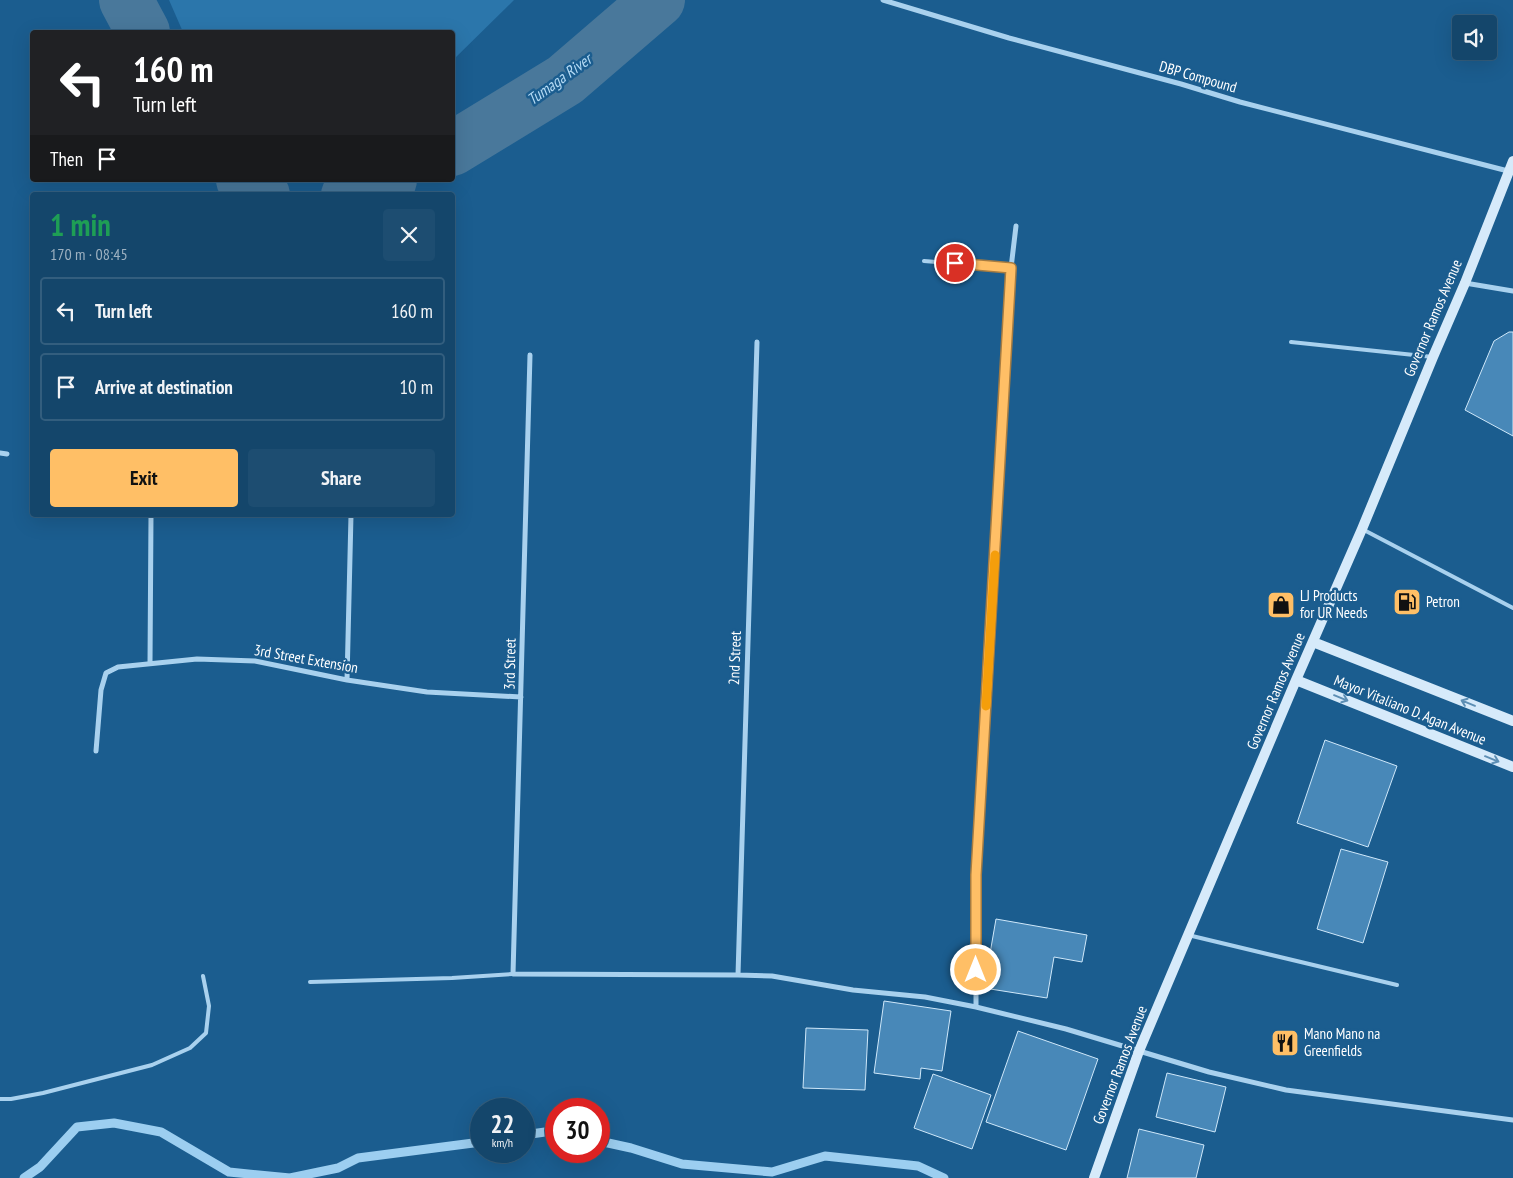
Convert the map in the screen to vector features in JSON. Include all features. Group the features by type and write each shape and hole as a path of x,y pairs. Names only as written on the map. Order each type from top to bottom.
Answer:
{"main road":[{"name":"Governor Ramos Avenue","path":"1094,1178 1139,1051 1362,529 1432,357 1465,283 1513,161"},
{"name":"Mayor Vitaliano D. Agan Avenue","path":"1313,642 1513,721"},
{"name":"Mayor Vitaliano D. Agan Avenue","path":"1296,680 1513,767"}],"street":[{"name":"DBP Compound","path":"883,0 1028,43 1181,84 1240,102 1508,172"},
{"path":"976,1007 976,875 1011,268 1016,226"},
{"path":"1465,283 1513,291"},
{"name":"2nd Street","path":"738,975 757,342"},
{"name":"3rd Street","path":"513,974 530,354"},
{"path":"0,452 6,454"},
{"path":"150,664 151,517"},
{"path":"347,680 351,517"},
{"name":"3rd Street Extension","path":"96,751 101,690 106,673 118,667 197,659 255,661 347,680 427,692 521,697"},
{"path":"513,974 772,976 853,990 925,997 976,1007 1066,1029 1209,1072 1286,1090 1513,1120"}],"lane":[{"path":"924,261 1011,268"},
{"path":"1291,342 1432,357"},
{"path":"1362,529 1513,608"},
{"path":"1188,935 1397,985"},
{"path":"310,982 452,978 513,974"},
{"path":"0,1099 11,1099 43,1092 152,1065 190,1048 206,1032 209,1006 203,976"}],"shaded area":[{"path":"169,0 514,0 455,58 455,30 182,30"}],"building":[{"path":"1509,332 1513,332 1513,436 1465,410 1494,341"},
{"path":"1325,740 1397,766 1368,847 1297,823"},
{"path":"1341,849 1388,862 1363,943 1317,929"},
{"path":"996,919 1087,935 1082,962 1054,957 1047,998 984,988"},
{"path":"884,1001 951,1011 942,1071 921,1068 920,1079 874,1073"},
{"path":"806,1028 868,1030 865,1090 803,1088"},
{"path":"1018,1031 1098,1059 1066,1150 986,1122"},
{"path":"1167,1073 1226,1087 1215,1132 1156,1117"},
{"path":"933,1074 991,1095 972,1149 914,1128"},
{"path":"1139,1129 1204,1145 1196,1178 1127,1178"}],"waterway":[{"name":"Tumaga River","path":"126,0 142,30"},
{"name":"Tumaga River","path":"455,147 565,80 658,0"},
{"name":"Tumaga River","path":"246,182 259,192"},
{"name":"Tumaga River","path":"361,192 385,182"},
{"path":"24,1178 40,1167 77,1127 114,1123 161,1132 229,1172 290,1178 338,1168 358,1158 470,1143"},
{"path":"535,1133 545,1132"},
{"path":"610,1143 682,1164 772,1172 825,1156 918,1166 944,1178"}],"slow traffic":[{"path":"986,706 995,555"}],"place":[{"name":"Petron","path":"1407,602"},
{"name":"LJ Products for UR Needs","path":"1281,605"},
{"name":"Mano Mano na Greenfields","path":"1285,1043"}],"route":[{"path":"955,263 1011,268 976,875 976,970"}]}
